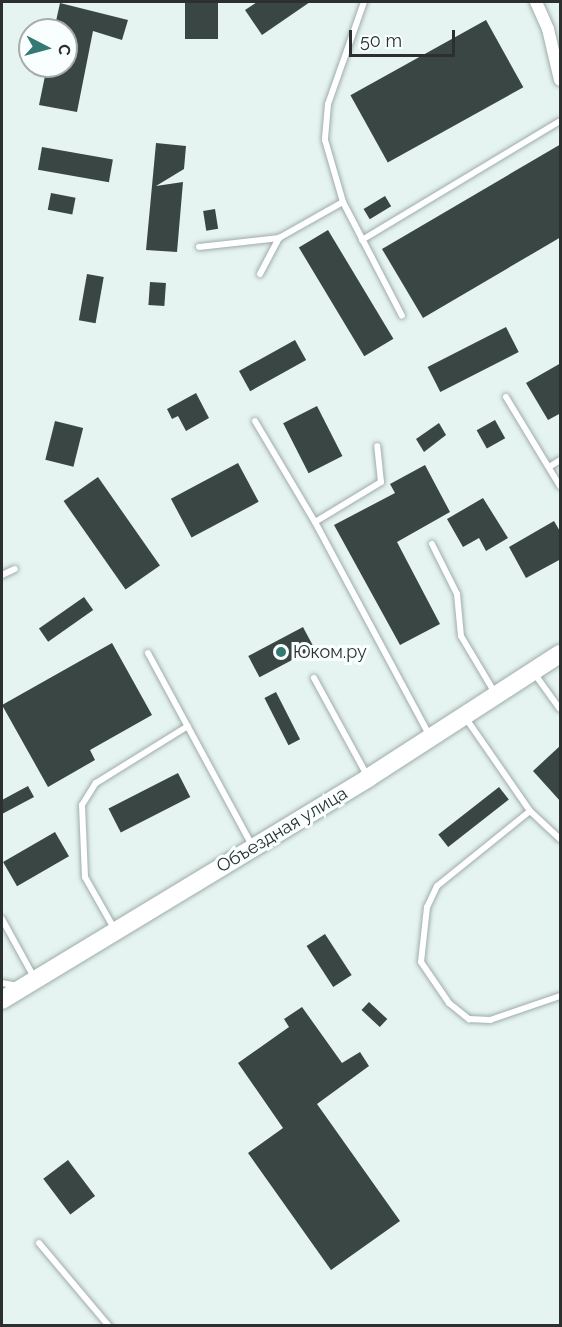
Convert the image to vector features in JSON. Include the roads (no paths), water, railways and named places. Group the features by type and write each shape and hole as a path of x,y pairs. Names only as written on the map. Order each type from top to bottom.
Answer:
{"main road":[{"name":"Объездная улица","path":"2,1000 368,778 561,654"}],"street":[{"path":"536,2 548,29 561,80"}],"lane":[{"path":"364,2 325,122 328,157 343,202 402,316"},
{"path":"362,240 561,122"},
{"path":"199,247 279,238 343,202"},
{"path":"260,274 279,238"},
{"path":"506,397 561,486"},
{"path":"255,421 315,522 431,739"},
{"path":"315,522 381,482 377,446"},
{"path":"549,467 561,460"},
{"path":"432,544 457,594 461,636 497,696"},
{"path":"2,575 15,569"},
{"path":"148,653 253,847"},
{"path":"534,672 561,709"},
{"path":"314,678 368,778"},
{"path":"465,717 530,811 561,839"},
{"path":"116,930 86,877 82,805 96,783 188,726"},
{"path":"530,811 437,886 427,907 421,962 449,1003 469,1019 490,1020 561,996"},
{"path":"2,919 30,983 2,983"},
{"path":"39,1243 109,1326"}],"place":[{"name":"Юком.ру","path":"281,652"}]}
